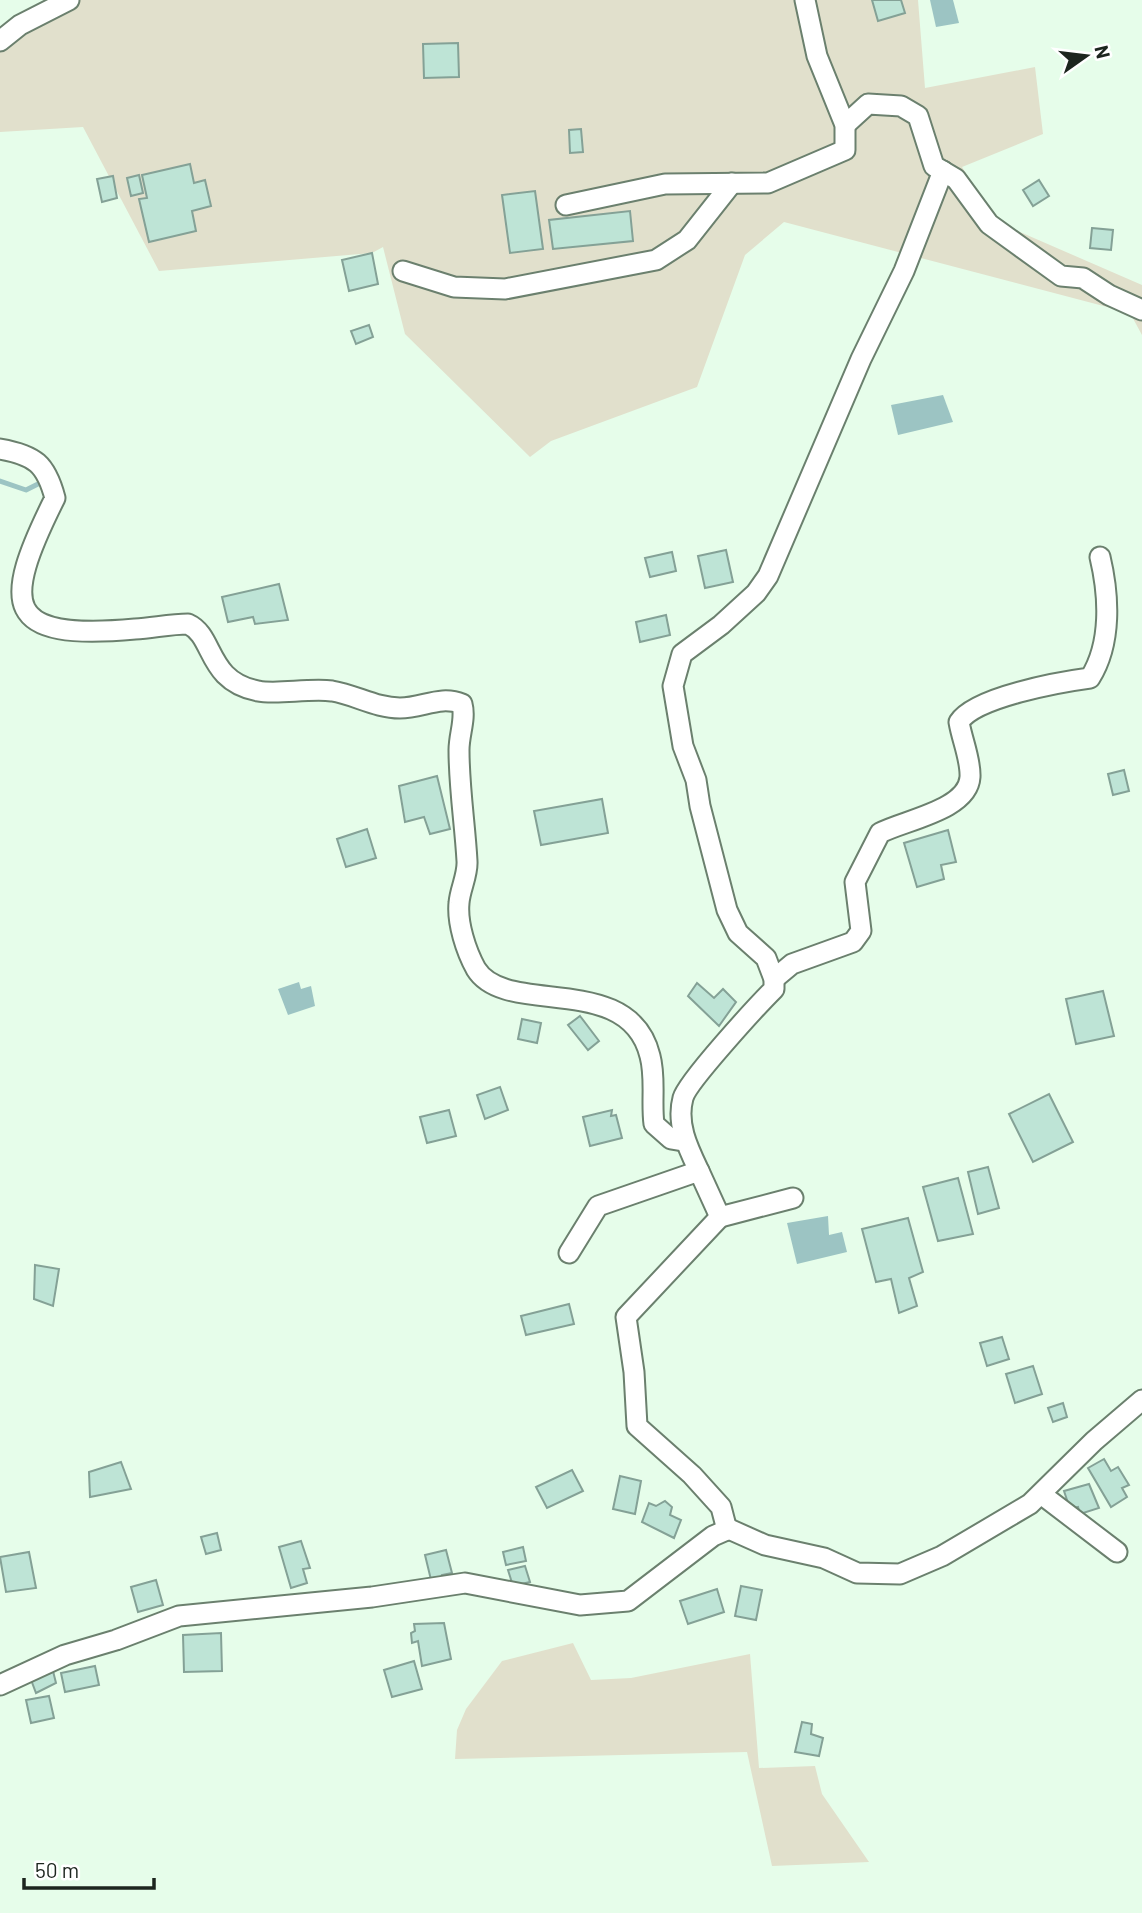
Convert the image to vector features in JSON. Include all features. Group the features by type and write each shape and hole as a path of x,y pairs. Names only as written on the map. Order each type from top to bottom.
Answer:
{"street":[{"path":"0,41 20,24 69,0"},
{"path":"566,205 665,184 768,183 845,150 845,125 817,56 805,0"},
{"path":"845,125 868,104 901,106 918,116 934,166 956,179 989,224 1060,276 1083,278 1109,295 1142,310"},
{"path":"720,1217 683,1140 683,1097 748,1015 774,989 774,979 766,958 738,933 727,910 700,806 696,780 682,746 673,702 675,668 682,654 721,625 755,593 768,576 861,359 904,271 943,171"},
{"path":"403,271 454,287 505,289 656,260 687,240 732,183"},
{"path":"0,449 22,454 38,463 48,473 55,498 31,545 22,585 20,600 27,615 37,623 56,629 79,631 188,624 198,628 219,668 235,683 259,692 287,689 335,691 379,706 401,708 439,699 462,704 465,716 460,729 460,785 468,865 458,903 461,930 476,968 487,983 506,990 598,1004 628,1020 650,1054 654,1124 671,1139 683,1140"},
{"path":"774,979 792,964 853,942 861,931 855,882 880,833 952,804 963,796 970,778 960,722 963,716 976,707 1001,697 1090,678 1099,664 1106,631 1106,581 1100,557"},
{"path":"569,1253 598,1206 699,1171"},
{"path":"727,1530 721,1507 692,1475 637,1426 634,1372 626,1317 720,1217 793,1198"},
{"path":"0,1685 65,1655 116,1640 179,1616 372,1597 465,1583 580,1605 628,1601 713,1536 727,1530 765,1545 824,1558 857,1573 900,1574 942,1556 1030,1504 1094,1441 1142,1400"},
{"path":"1041,1494 1117,1552"}],"green space":[{"path":"68,0 918,0 925,88 1035,67 1043,134 962,167 997,222 1142,285 1142,335 1130,313 784,222 745,255 697,387 551,441 530,457 405,334 383,247 372,253 159,271 83,127 0,132 0,40"},
{"path":"573,1643 591,1680 631,1678 750,1654 759,1768 815,1766 822,1794 869,1862 772,1866 747,1752 455,1759 457,1730 466,1709 502,1661"}],"water":[{"path":"930,0 953,0 959,23 936,27"},
{"path":"943,395 953,422 898,435 891,405"},
{"path":"299,982 301,989 311,986 315,1006 288,1015 278,989"},
{"path":"828,1216 829,1235 842,1232 847,1252 797,1264 787,1223"}],"building":[{"path":"872,0 901,0 905,13 878,21"},
{"path":"458,43 459,77 424,78 423,44"},
{"path":"581,129 583,152 570,153 569,130"},
{"path":"190,164 194,183 205,180 211,206 192,211 196,231 149,242 139,199 147,198 142,175"},
{"path":"139,175 143,193 131,196 127,178"},
{"path":"113,176 117,198 102,202 97,179"},
{"path":"1039,180 1049,196 1033,206 1023,190"},
{"path":"535,191 543,249 510,253 502,195"},
{"path":"630,211 633,241 553,249 549,220"},
{"path":"1092,228 1113,230 1111,250 1090,248"},
{"path":"372,253 378,284 349,291 342,260"},
{"path":"369,325 373,337 356,344 351,331"},
{"path":"726,550 733,582 705,588 698,556"},
{"path":"672,552 676,571 650,577 645,558"},
{"path":"279,584 288,620 255,624 253,617 228,622 222,597"},
{"path":"666,615 670,635 640,642 636,622"},
{"path":"1124,770 1129,791 1113,795 1108,774"},
{"path":"437,776 450,829 430,834 424,817 405,822 399,786"},
{"path":"602,799 608,833 541,845 534,811"},
{"path":"367,829 376,858 346,867 337,839"},
{"path":"948,830 956,862 941,865 944,879 917,887 904,843"},
{"path":"697,983 714,998 723,989 736,1002 719,1026 688,996"},
{"path":"1103,991 1114,1036 1076,1044 1066,999"},
{"path":"580,1016 599,1041 588,1050 568,1025"},
{"path":"522,1019 541,1023 537,1043 518,1039"},
{"path":"500,1087 508,1110 485,1119 477,1095"},
{"path":"1049,1094 1073,1142 1033,1162 1009,1114"},
{"path":"449,1110 456,1136 427,1143 420,1117"},
{"path":"612,1110 611,1116 616,1115 622,1138 590,1146 583,1117"},
{"path":"988,1167 999,1208 978,1214 968,1172"},
{"path":"958,1178 973,1234 938,1241 923,1187"},
{"path":"908,1218 923,1272 909,1278 917,1306 899,1313 891,1279 876,1282 862,1229"},
{"path":"35,1265 59,1269 53,1306 34,1299"},
{"path":"569,1304 574,1324 526,1335 521,1316"},
{"path":"1002,1337 1009,1359 987,1366 980,1343"},
{"path":"1033,1366 1042,1394 1015,1403 1006,1374"},
{"path":"1063,1403 1067,1417 1053,1422 1048,1408"},
{"path":"1104,1459 1111,1471 1118,1467 1129,1485 1122,1488 1127,1497 1111,1507 1088,1468"},
{"path":"121,1462 131,1489 90,1497 89,1472"},
{"path":"572,1470 583,1491 547,1508 536,1487"},
{"path":"620,1476 641,1481 635,1514 613,1509"},
{"path":"1089,1484 1099,1508 1080,1514 1078,1507 1070,1509 1064,1491"},
{"path":"665,1501 672,1507 670,1515 681,1520 674,1538 642,1522 649,1503 656,1506"},
{"path":"217,1533 221,1550 206,1554 201,1537"},
{"path":"301,1541 310,1568 303,1569 307,1583 291,1588 279,1547"},
{"path":"523,1547 526,1561 506,1565 503,1552"},
{"path":"446,1550 452,1573 442,1575 443,1580 432,1584 425,1555"},
{"path":"29,1552 36,1588 6,1592 0,1557"},
{"path":"525,1566 530,1582 513,1586 508,1570"},
{"path":"156,1580 163,1605 138,1612 131,1587"},
{"path":"741,1586 762,1590 756,1620 735,1616"},
{"path":"717,1589 724,1612 688,1624 680,1601"},
{"path":"444,1623 451,1659 422,1666 418,1641 412,1643 414,1624"},
{"path":"221,1633 222,1671 184,1672 183,1635"},
{"path":"414,1661 422,1689 392,1697 384,1670"},
{"path":"95,1666 99,1685 65,1692 61,1673"},
{"path":"53,1671 56,1683 36,1693 30,1677"},
{"path":"49,1696 54,1718 31,1723 26,1700"},
{"path":"802,1722 812,1724 811,1734 823,1738 819,1756 795,1752"}],"waterway":[{"path":"0,481 26,490 44,481"}]}
